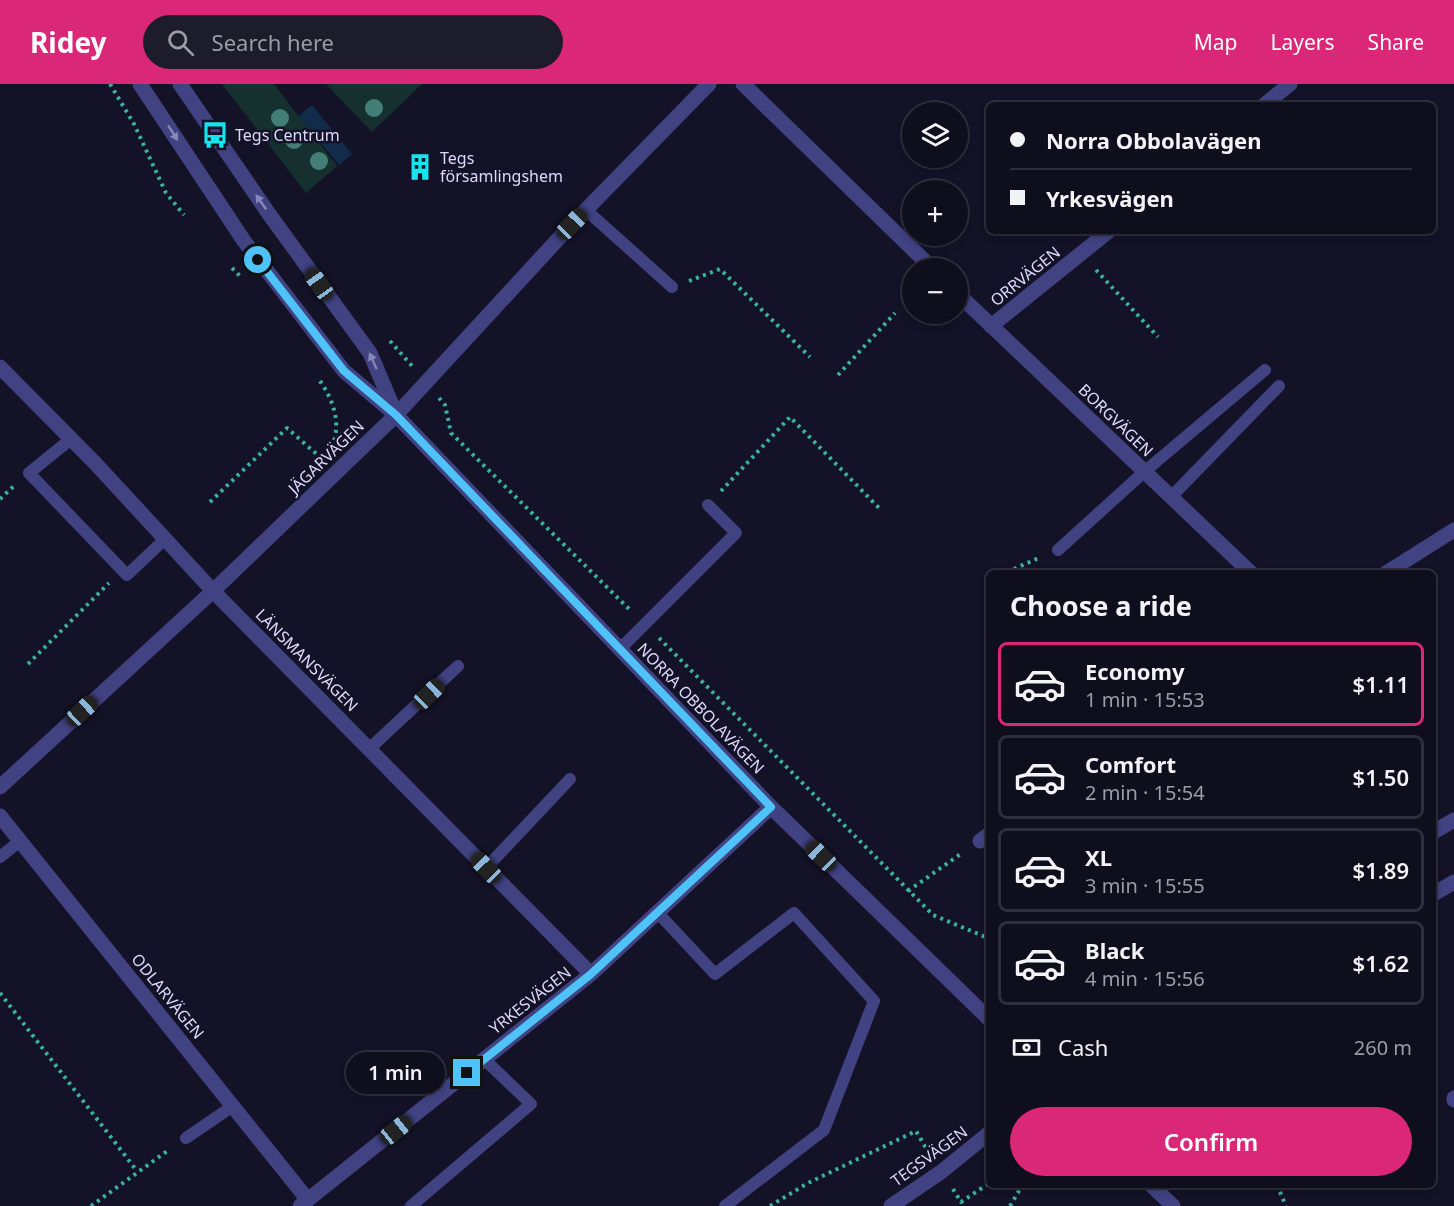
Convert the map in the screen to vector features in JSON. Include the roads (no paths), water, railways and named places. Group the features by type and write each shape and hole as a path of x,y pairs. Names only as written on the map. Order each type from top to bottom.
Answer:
{"street":[{"name":"NORRA OBBOLAVÄGEN","path":"140,84 244,241 344,371 396,415 771,807 986,1016"},
{"name":"NORRA OBBOLAVÄGEN","path":"180,84 269,214 370,353 396,415"},
{"name":"JÄGARVÄGEN","path":"0,787 213,591 396,415 586,210 709,84"},
{"path":"743,84 922,258"},
{"path":"1268,102 1290,84"},
{"name":"ORRVÄGEN","path":"991,326 1105,234"},
{"name":"BORGVÄGEN","path":"968,304 1248,570"},
{"name":"LÄNSMANSVÄGEN","path":"0,367 71,439 213,591 591,974"},
{"path":"1391,570 1454,530"},
{"name":"YRKESVÄGEN","path":"304,1203 591,974 771,807"},
{"name":"ODLARVÄGEN","path":"0,816 233,1106 304,1203"},
{"path":"1436,830 1454,819"},
{"path":"1436,893 1454,882"},
{"name":"TEGSVÄGEN","path":"891,1206 941,1172 986,1136"},
{"path":"1154,1188 1173,1206"}],"lane":[{"path":"586,210 672,287"},
{"path":"1058,550 1144,472 1265,370"},
{"path":"1172,497 1279,386"},
{"path":"71,439 29,473 127,575 165,539"},
{"path":"620,649 736,533 708,505"},
{"path":"369,749 458,666"},
{"path":"486,868 570,778"},
{"path":"0,857 20,841"},
{"path":"658,913 715,974 794,913 874,1001 824,1130 725,1206"},
{"path":"411,1206 531,1104 484,1059"},
{"path":"186,1138 233,1106"}],"water":[{"path":"312,105 352,154 339,165 298,116"}],"place":[{"name":"Tegs Centrum","path":"215,135"},
{"name":"Tegs församlingshem","path":"420,167"}]}
